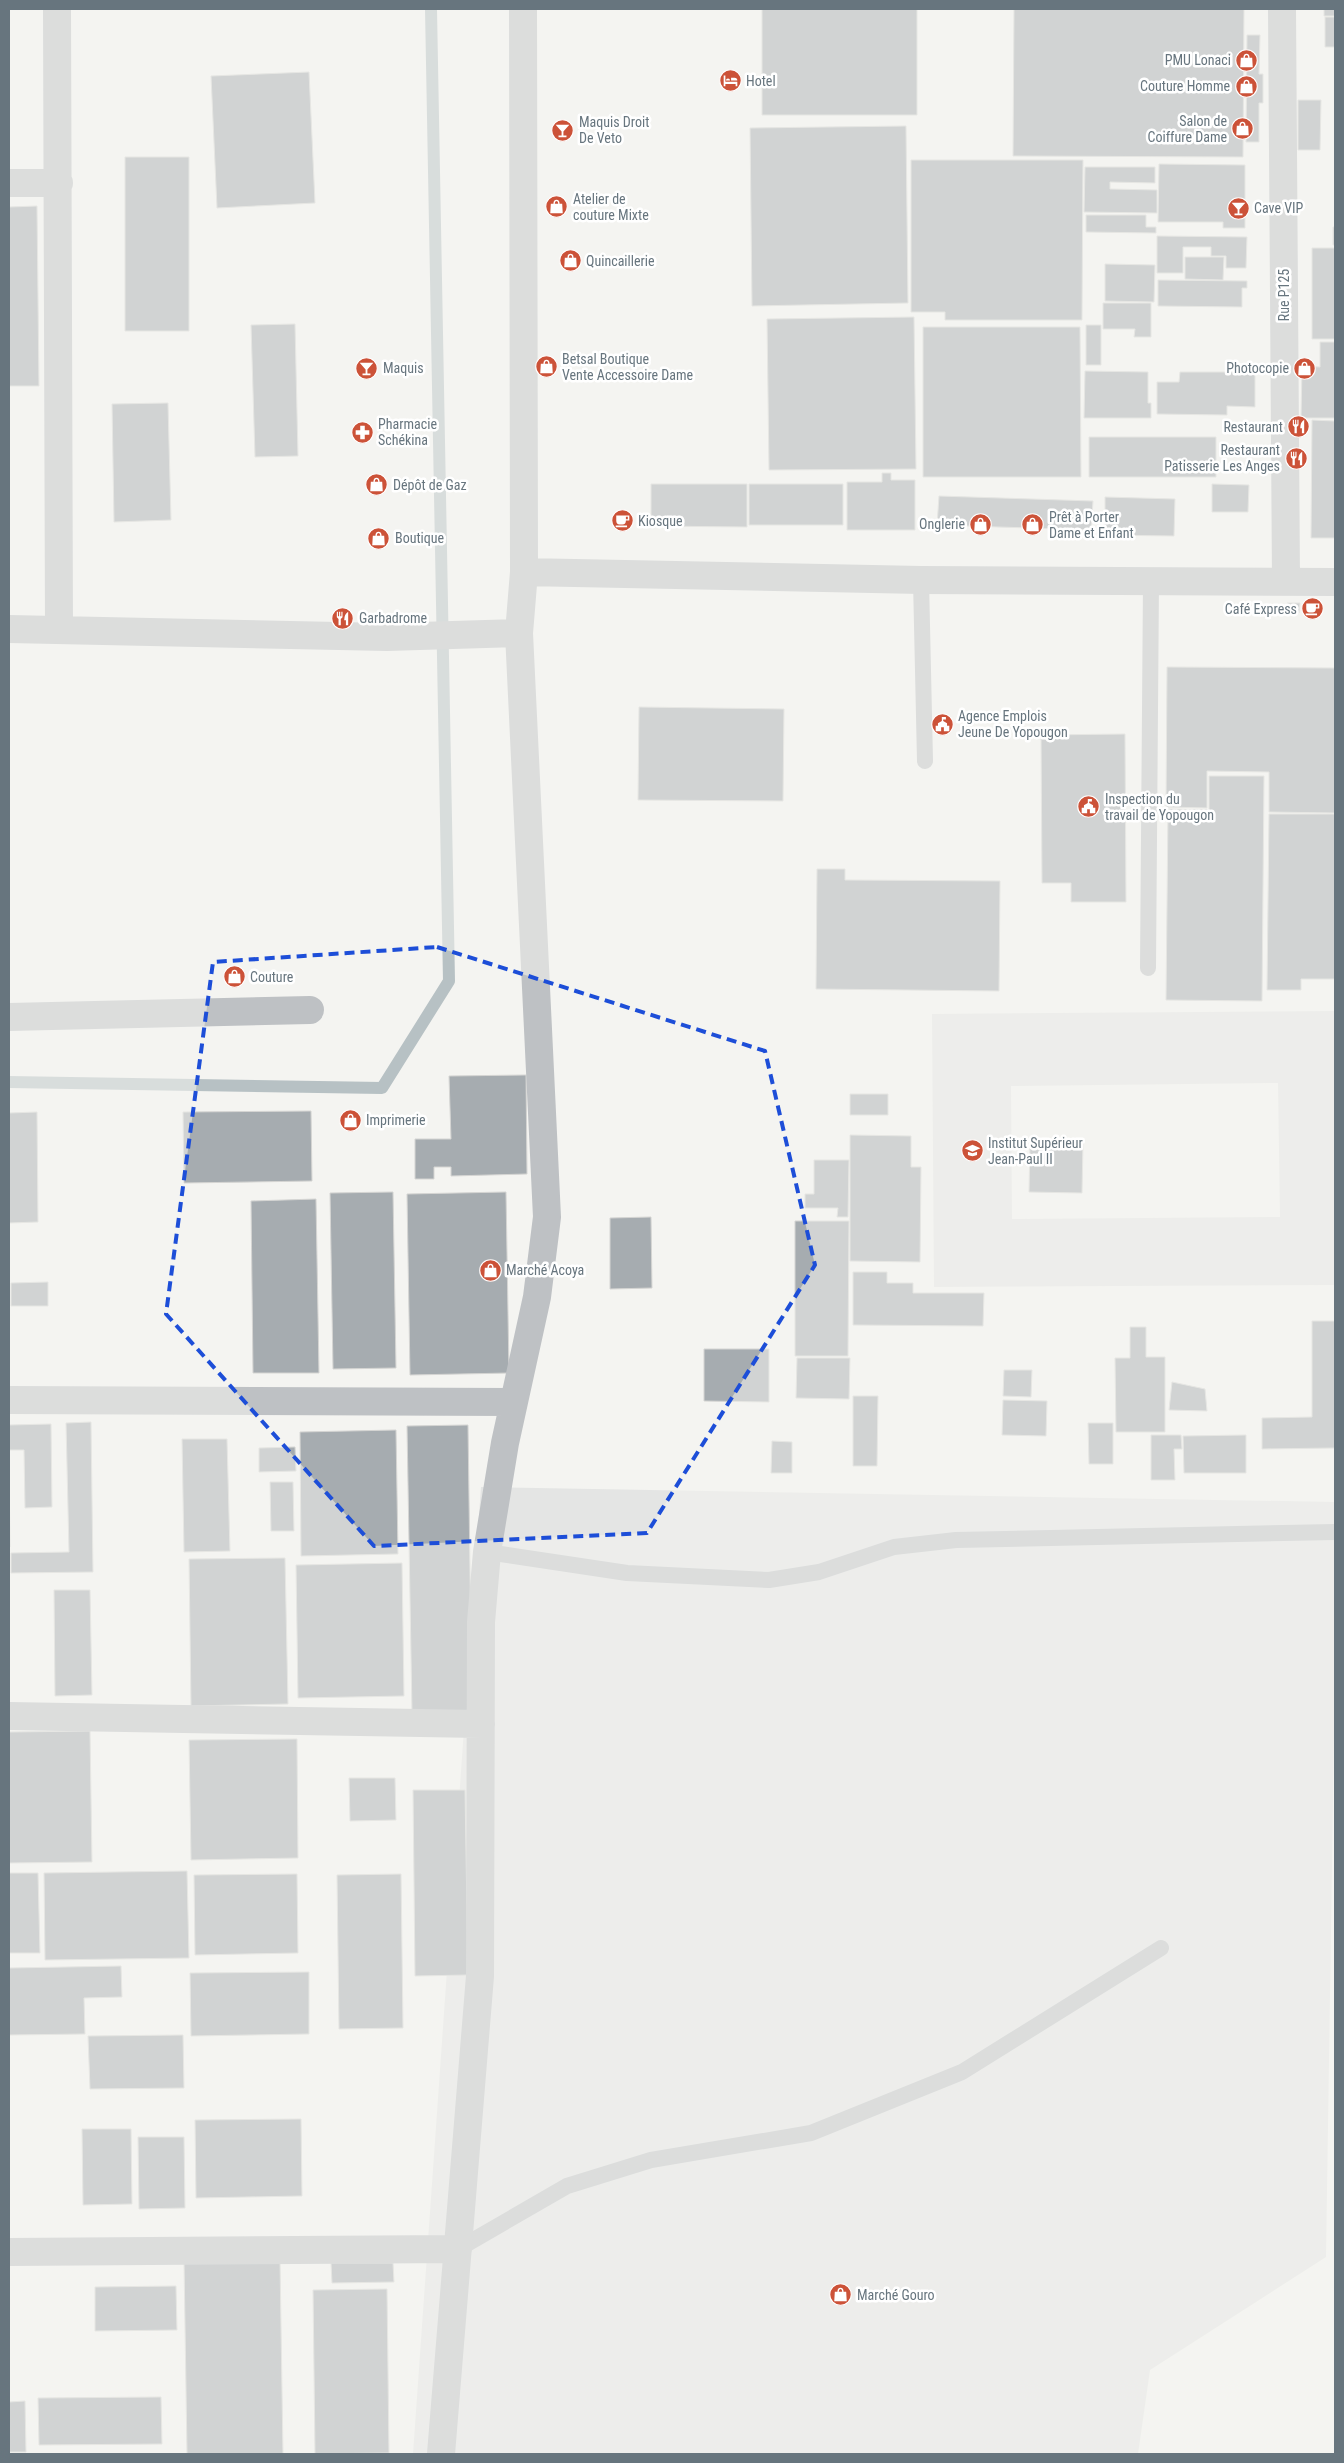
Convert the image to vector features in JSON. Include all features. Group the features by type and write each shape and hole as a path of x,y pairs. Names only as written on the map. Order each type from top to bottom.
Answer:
{"street":[{"path":"57,9 59,629"},
{"path":"441,2454 480,1976 481,1622 487,1552 505,1443 537,1297 547,1218 519,633 524,572 523,9"},
{"name":"Rue P125","path":"1282,9 1286,581"},
{"path":"9,182 59,183"},
{"path":"524,572 921,580 1335,582"},
{"path":"9,629 387,637 519,633"},
{"path":"9,1016 310,1010"},
{"path":"9,1400 514,1402"},
{"path":"9,1716 481,1724"},
{"path":"9,2252 458,2248"}],"lane":[{"path":"921,580 925,762"},
{"path":"1148,968 1151,581"},
{"path":"487,1552 627,1573 769,1580 819,1572 894,1547 956,1540 1335,1532"},
{"path":"458,2248 566,2186 651,2160 811,2133 962,2072 1161,1948"}],"highlighted area":[{"path":"437,947 765,1051 815,1265 647,1533 374,1546 166,1314 213,962"}],"shaded area":[{"name":"Institut Supérieur Jean-Paul II","path":"1335,1011 1335,1285 934,1287 932,1014","holes":["1278,1083 1280,1217 1012,1219 1011,1086"]},
{"path":"481,1487 1335,1502 1335,1669 1326,2257 1150,2370 1138,2454 413,2454"}],"building":[{"path":"762,9 917,9 917,115 762,115"},
{"path":"1014,9 1244,9 1243,157 1013,156"},
{"path":"1324,9 1335,9 1335,16 1324,16"},
{"path":"1325,17 1335,17 1335,47 1325,47"},
{"path":"1247,35 1260,35 1259,74 1263,74 1263,103 1259,103 1259,142 1246,142"},
{"path":"309,72 315,203 217,208 211,76"},
{"path":"1298,100 1321,100 1320,150 1298,150"},
{"path":"906,126 908,303 752,306 750,128"},
{"path":"125,157 189,157 189,331 125,331"},
{"path":"911,160 1083,160 1082,320 945,320 945,312 911,312"},
{"path":"1159,164 1245,165 1245,228 1223,228 1223,222 1158,222"},
{"path":"1085,167 1155,167 1155,183 1110,182 1110,189 1157,190 1157,213 1084,212"},
{"path":"37,206 39,386 9,386 9,207"},
{"path":"1086,215 1146,215 1146,227 1156,227 1156,233 1086,232"},
{"path":"1333,227 1335,227 1335,245 1333,245"},
{"path":"1157,236 1247,237 1246,268 1226,268 1226,256 1211,256 1211,247 1183,247 1183,273 1157,273"},
{"path":"1312,248 1335,248 1335,339 1312,339"},
{"path":"1185,257 1224,257 1223,280 1185,279"},
{"path":"1105,264 1155,265 1154,302 1105,301"},
{"path":"1158,280 1247,281 1247,288 1242,288 1242,307 1158,306"},
{"path":"1103,303 1151,303 1151,337 1134,337 1135,329 1103,329"},
{"path":"914,317 916,469 769,470 767,319"},
{"path":"295,324 298,456 255,457 251,325"},
{"path":"1086,325 1101,325 1101,365 1086,365"},
{"path":"923,327 1080,327 1081,477 923,477"},
{"path":"1320,342 1335,342 1335,418 1301,418 1302,366 1320,367"},
{"path":"1085,371 1148,372 1148,403 1151,403 1151,418 1084,418"},
{"path":"1180,372 1255,372 1255,407 1227,406 1227,415 1157,414 1157,382 1179,382"},
{"path":"168,403 171,520 114,522 112,404"},
{"path":"1312,420 1335,421 1335,538 1311,538"},
{"path":"1089,437 1216,437 1216,477 1089,477"},
{"path":"882,473 891,473 891,480 915,480 915,530 847,530 847,482 882,482"},
{"path":"651,484 747,484 747,527 651,526"},
{"path":"749,484 843,484 843,525 749,525"},
{"path":"1212,484 1249,485 1248,512 1212,512"},
{"path":"939,496 1093,501 1091,530 937,525"},
{"path":"1105,497 1175,499 1174,536 1105,535"},
{"path":"1287,603 1300,603 1299,613 1287,613"},
{"path":"1167,667 1335,668 1335,813 1269,812 1269,772 1207,771 1207,808 1166,807"},
{"path":"639,707 784,709 783,801 638,800"},
{"path":"1125,734 1126,902 1071,902 1071,883 1042,883 1041,735"},
{"path":"1209,776 1264,776 1262,1001 1166,1000 1168,809 1209,810"},
{"path":"1269,814 1335,814 1335,979 1301,979 1301,990 1267,990"},
{"path":"817,869 845,869 845,880 1000,881 999,991 816,989"},
{"path":"526,1075 527,1174 451,1176 451,1167 434,1167 434,1179 415,1179 415,1139 451,1139 449,1076"},
{"path":"850,1094 888,1094 888,1115 850,1115"},
{"path":"311,1111 312,1181 184,1183 183,1112"},
{"path":"37,1112 38,1222 9,1223 9,1113"},
{"path":"850,1135 911,1136 911,1167 921,1167 920,1262 850,1261"},
{"path":"1030,1142 1083,1142 1082,1193 1029,1192"},
{"path":"814,1160 849,1160 848,1217 837,1217 838,1208 805,1208 805,1194 814,1194"},
{"path":"393,1192 396,1368 333,1369 330,1193"},
{"path":"506,1192 509,1373 410,1375 407,1194"},
{"path":"316,1199 319,1373 253,1373 251,1201"},
{"path":"651,1217 652,1288 610,1289 610,1218"},
{"path":"795,1221 849,1221 848,1356 795,1356"},
{"path":"853,1272 887,1272 887,1283 913,1283 913,1293 984,1293 983,1326 853,1325"},
{"path":"48,1282 48,1306 11,1306 11,1283"},
{"path":"1312,1321 1335,1321 1335,1448 1262,1449 1262,1418 1312,1417"},
{"path":"1130,1327 1146,1327 1146,1357 1165,1357 1165,1432 1116,1432 1115,1358 1130,1358"},
{"path":"704,1349 769,1349 769,1402 704,1401"},
{"path":"797,1358 850,1358 849,1399 796,1398"},
{"path":"1004,1370 1032,1370 1031,1397 1003,1396"},
{"path":"1172,1382 1205,1389 1207,1411 1169,1410"},
{"path":"853,1396 878,1396 877,1466 853,1466"},
{"path":"1003,1400 1047,1401 1046,1436 1002,1435"},
{"path":"91,1422 93,1572 11,1573 11,1553 69,1552 66,1423"},
{"path":"1088,1423 1113,1423 1113,1464 1089,1464"},
{"path":"51,1424 52,1507 25,1508 24,1450 9,1450 9,1425"},
{"path":"468,1425 472,1714 412,1714 407,1426"},
{"path":"396,1430 398,1554 301,1556 300,1432"},
{"path":"1151,1435 1181,1435 1182,1449 1174,1449 1175,1480 1151,1480"},
{"path":"1246,1435 1246,1473 1184,1473 1183,1436"},
{"path":"182,1439 227,1439 230,1551 184,1552"},
{"path":"772,1441 792,1442 792,1473 771,1473"},
{"path":"295,1447 296,1471 259,1472 259,1448"},
{"path":"9,1469 10,1547 9,1547"},
{"path":"270,1482 293,1482 294,1531 271,1531"},
{"path":"285,1558 288,1704 191,1706 189,1559"},
{"path":"402,1563 404,1696 298,1698 296,1565"},
{"path":"54,1590 90,1590 92,1695 55,1696"},
{"path":"90,1731 92,1862 9,1863 9,1732"},
{"path":"297,1739 298,1858 191,1860 189,1740"},
{"path":"349,1778 395,1778 396,1820 350,1821"},
{"path":"413,1790 465,1790 468,1975 415,1976"},
{"path":"187,1871 189,1958 45,1960 44,1873"},
{"path":"9,1873 38,1873 40,1953 9,1953"},
{"path":"297,1874 298,1953 195,1955 194,1875"},
{"path":"401,1874 403,2028 339,2029 337,1875"},
{"path":"121,1966 122,1997 84,1998 85,2034 9,2035 9,1968"},
{"path":"309,1972 309,2034 191,2036 190,1973"},
{"path":"183,2035 184,2088 90,2089 88,2036"},
{"path":"301,2119 302,2196 196,2198 195,2120"},
{"path":"82,2129 131,2129 132,2204 83,2205"},
{"path":"138,2137 184,2137 185,2208 139,2209"},
{"path":"280,2260 283,2454 187,2454 184,2261"},
{"path":"331,2263 393,2263 394,2282 332,2283"},
{"path":"176,2286 177,2330 95,2331 95,2287"},
{"path":"387,2289 389,2453 315,2454 313,2290"},
{"path":"161,2397 162,2444 39,2445 38,2398"},
{"path":"25,2401 26,2452 9,2452 9,2402"}],"waterway":[{"path":"9,1082 382,1088 449,981 431,9"}],"place":[{"name":"PMU Lonaci","path":"1247,60"},
{"name":"Hotel","path":"730,81"},
{"name":"Couture Homme","path":"1246,86"},
{"name":"Salon de Coiffure Dame","path":"1243,129"},
{"name":"Maquis Droit De Veto","path":"563,130"},
{"name":"Atelier de couture Mixte","path":"557,207"},
{"name":"Cave VIP","path":"1238,208"},
{"name":"Quincaillerie","path":"570,261"},
{"name":"Betsal Boutique Vente Accessoire Dame","path":"546,367"},
{"name":"Maquis","path":"367,368"},
{"name":"Photocopie","path":"1305,368"},
{"name":"Restaurant","path":"1299,427"},
{"name":"Pharmacie Schékina","path":"362,432"},
{"name":"Restaurant Patisserie Les Anges","path":"1296,458"},
{"name":"Dépôt de Gaz","path":"377,485"},
{"name":"Kiosque","path":"622,521"},
{"name":"Onglerie","path":"981,524"},
{"name":"Prêt à Porter Dame et Enfant","path":"1033,525"},
{"name":"Boutique","path":"379,538"},
{"name":"Café Express","path":"1313,609"},
{"name":"Garbadrome","path":"343,618"},
{"name":"Agence Emplois Jeune De Yopougon","path":"942,724"},
{"name":"Inspection du travail de Yopougon","path":"1089,807"},
{"name":"Couture","path":"234,977"},
{"name":"Imprimerie","path":"350,1120"},
{"name":"Institut Supérieur Jean-Paul II","path":"972,1151"},
{"name":"Marché Acoya","path":"490,1270"},
{"name":"Marché Gouro","path":"841,2295"}]}
